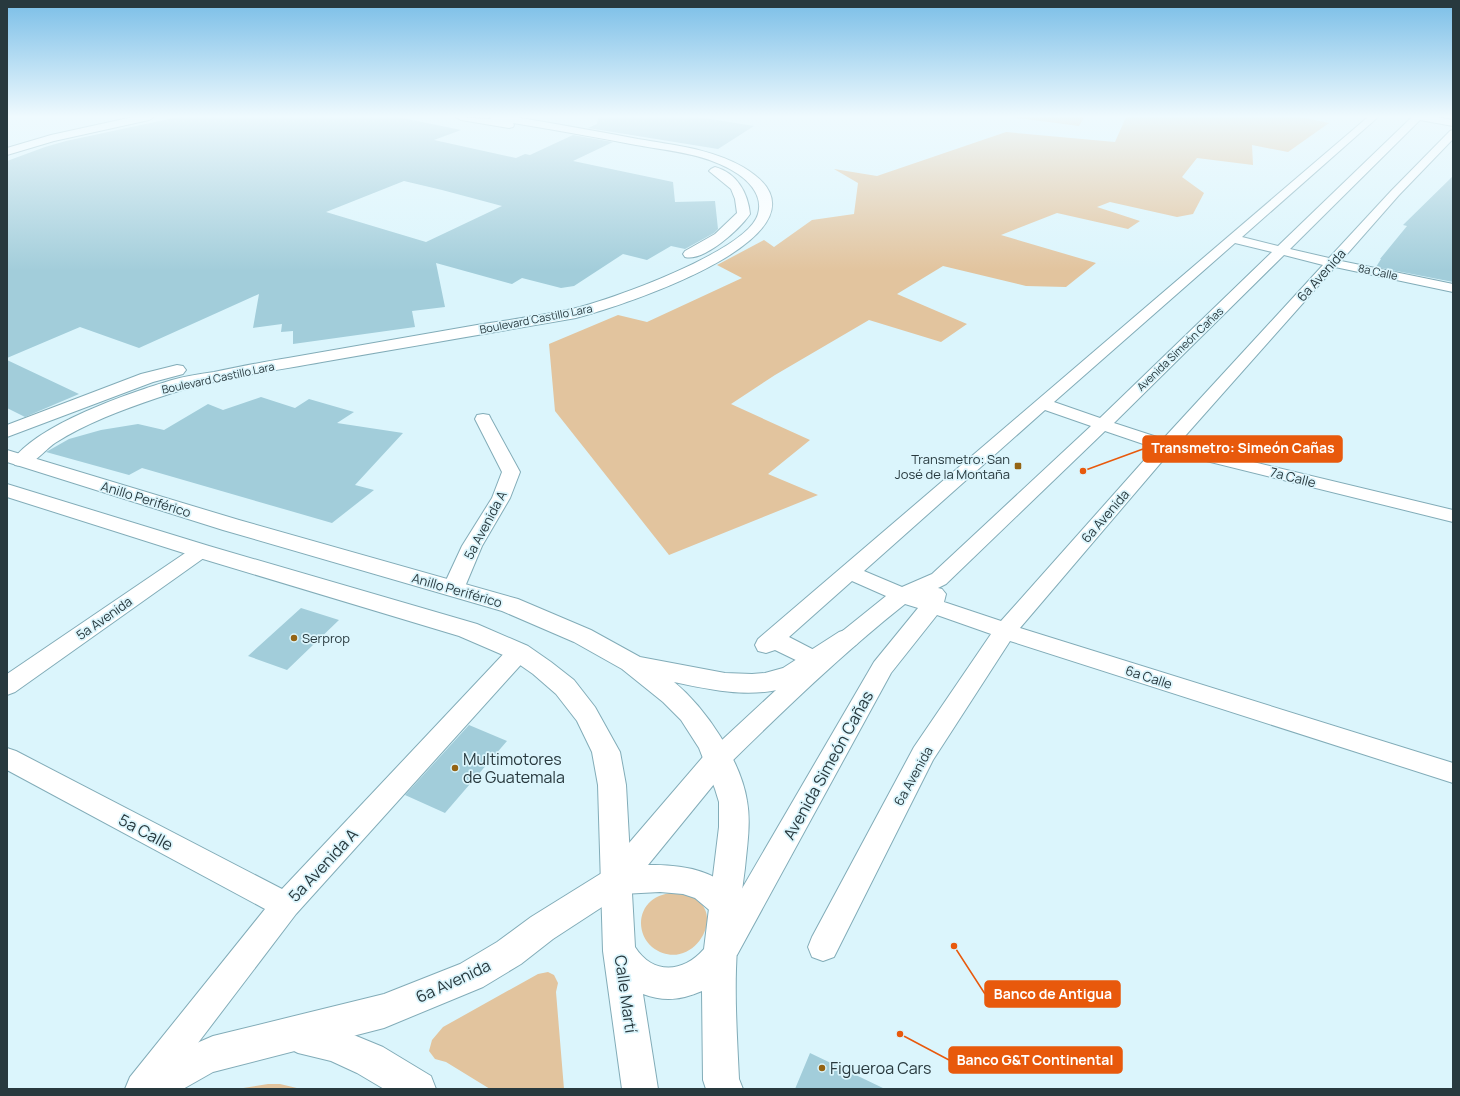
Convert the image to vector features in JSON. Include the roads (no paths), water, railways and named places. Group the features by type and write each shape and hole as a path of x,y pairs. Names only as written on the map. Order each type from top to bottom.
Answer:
{"main road":[{"name":"Boulevard Castillo Lara","path":"7,431 147,378 222,361 503,314 573,307 707,246 725,234 736,223 744,214 743,200 738,188 726,176 711,168"},
{"name":"Boulevard Castillo Lara","path":"15,459 67,427 119,405 178,384 635,294 698,267 726,252 748,237 758,225 764,216 765,204 763,192 751,179 736,168"},
{"path":"736,223 758,225"},
{"name":"Anillo Periférico","path":"15,459 534,614 604,648 646,674 677,699 701,728 718,759 728,785 734,816 725,904"},
{"path":"7,490 201,551 468,630 519,652 542,668 564,687 586,714 606,752 612,785 616,890"},
{"path":"630,664 718,682 745,684 783,678 815,660 848,638"},
{"name":"6a Avenida","path":"616,890 718,759"},
{"name":"6a Avenida","path":"152,1089 177,1071 199,1059 240,1046 384,1011 471,976 509,953 542,928 616,890 643,878 688,882 702,886 713,893 725,904"},
{"name":"Calle Martí","path":"616,890 619,951 640,1089"},
{"path":"725,904 720,956 721,1080 725,1089"},
{"path":"619,951 626,964 640,977 658,983 672,984 685,982 701,974 720,956"},
{"name":"6a Avenida","path":"294,1034 332,1044 370,1060 418,1089"}],"street":[{"path":"815,660 769,642 1315,168"},
{"name":"Avenida Simeón Cañas","path":"718,759 772,707 848,638 902,595 940,579 1103,424 1365,168"},
{"name":"6a Avenida","path":"823,947 923,754 1005,631 1166,446 1419,168"},
{"name":"8a Calle","path":"1234,239 1333,263 1453,288"},
{"name":"7a Calle","path":"1042,404 1166,446 1453,516"},
{"name":"5a Avenida A","path":"454,589 472,546 501,498 511,472 483,419"},
{"name":"5a Avenida","path":"7,686 201,551"},
{"name":"6a Calle","path":"848,572 902,595 1005,631 1453,773"},
{"name":"Avenida Simeón Cañas","path":"720,956 882,668 932,606 940,579"},
{"name":"5a Avenida A","path":"142,1089 286,905 519,652"},
{"name":"5a Calle","path":"7,758 286,905"}],"place":[{"name":"Transmetro: San José de la Montaña","path":"1018,466"},
{"name":"Transmetro: Simeón Cañas","path":"1083,471"},
{"name":"Serprop","path":"294,638"},
{"name":"Multimotores de Guatemala","path":"455,768"},
{"name":"Banco de Antigua","path":"954,946"},
{"name":"Banco G&T Continental","path":"900,1034"},
{"name":"Figueroa Cars","path":"822,1068"}]}
